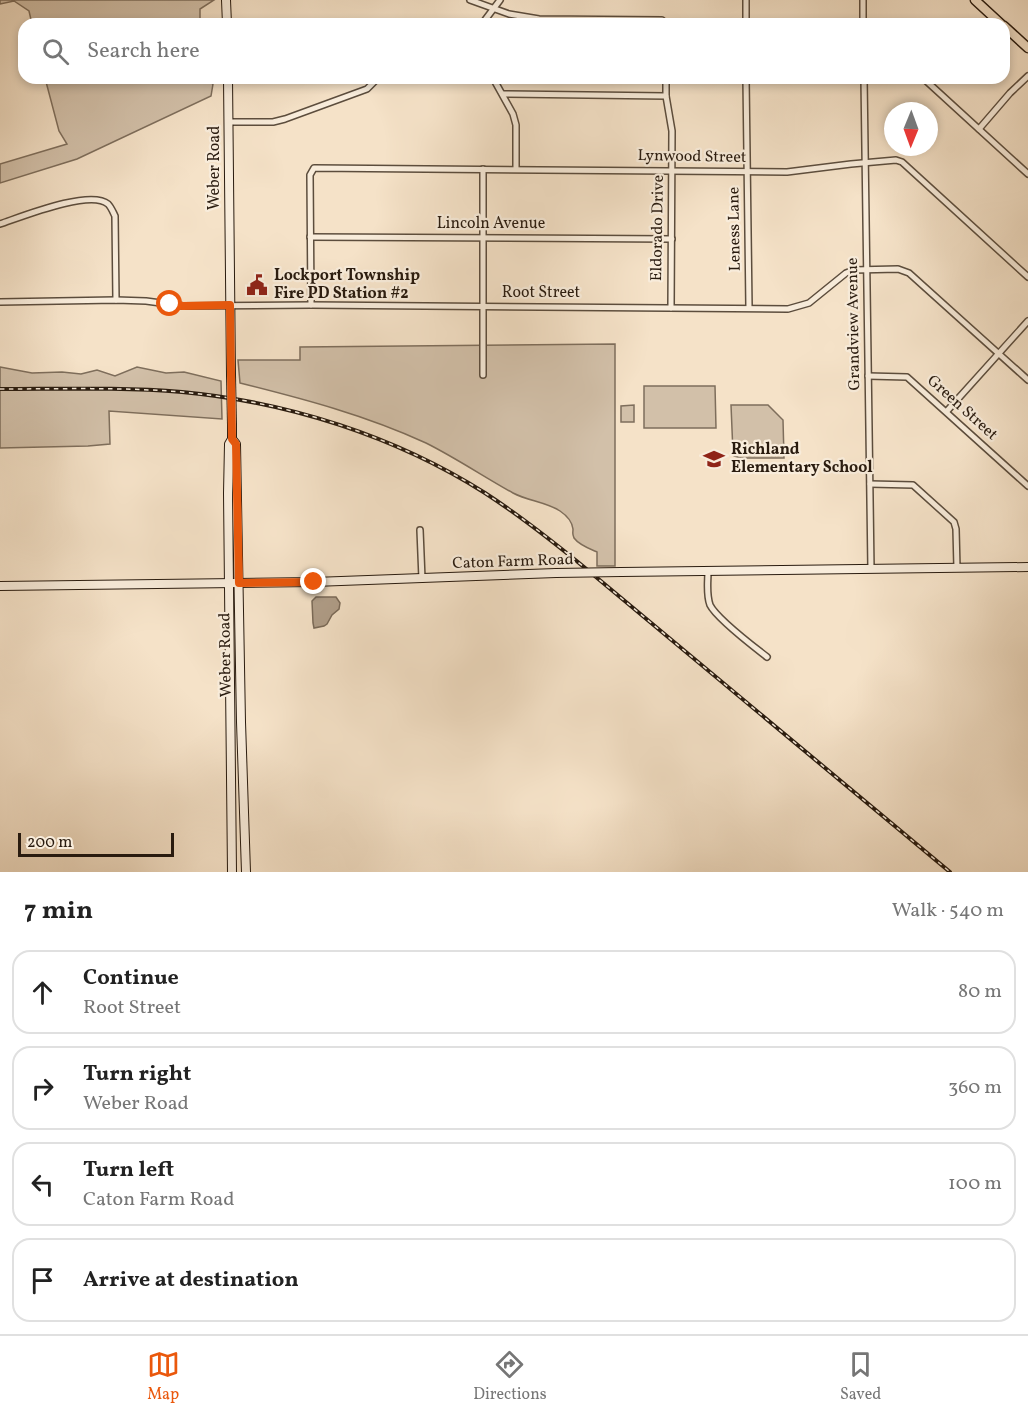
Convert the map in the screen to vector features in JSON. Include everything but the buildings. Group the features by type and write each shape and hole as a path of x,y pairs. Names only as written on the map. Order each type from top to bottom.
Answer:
{"main road":[{"path":"226,0 226,18"},
{"path":"975,0 995,18"},
{"path":"1010,31 1028,48"},
{"name":"Weber Road","path":"228,84 232,425 232,439 229,444 232,872"},
{"name":"Weber Road","path":"232,439 236,444 246,872"},
{"name":"Caton Farm Road","path":"0,586 229,584 556,573 1028,567"}],"street":[{"path":"470,0 530,18"},
{"path":"486,18 500,0"},
{"path":"746,0 746,18"},
{"path":"863,0 863,18"},
{"path":"979,129 1028,75"},
{"path":"228,122 273,122 285,119 367,89 372,84"},
{"path":"497,84 513,114 516,125 516,170"},
{"name":"Eldorado Drive","path":"666,84 672,131 673,171 671,308"},
{"name":"Leness Lane","path":"747,84 749,309"},
{"name":"Grandview Avenue","path":"864,84 871,569"},
{"path":"930,84 1028,174"},
{"path":"503,94 666,96"},
{"name":"Lynwood Street","path":"310,237 310,175 314,168 787,172 896,160 902,162 1028,277"},
{"path":"483,170 483,375"},
{"path":"0,224 69,202 106,202 115,216 116,300"},
{"path":"310,237 311,305"},
{"name":"Lincoln Avenue","path":"310,237 672,238"},
{"name":"Root Street","path":"0,303 116,300 183,306 788,309 808,303 846,273 854,270 898,269 909,273 1028,380"},
{"path":"947,411 1028,321"},
{"name":"Green Street","path":"868,376 908,376 1028,486"},
{"path":"870,484 913,485 954,522 957,568"},
{"path":"420,530 422,579"},
{"path":"708,571 707,594 714,610 767,657"}],"shaded area":[{"path":"0,0 214,0 200,9 200,18 31,18 29,11 14,1 0,4"},
{"path":"47,84 213,84 211,96 77,159 0,183 0,164 67,144 59,131"},
{"path":"615,344 615,566 597,566 597,552 574,538 570,521 555,508 513,493 426,443 403,433 334,408 240,383 238,360 300,360 300,347"},
{"path":"0,367 32,373 81,374 97,370 115,376 137,367 166,373 184,372 221,381 222,419 109,411 110,444 0,448"},
{"path":"644,386 715,386 716,428 644,428"},
{"path":"634,405 634,422 621,422 621,406"},
{"path":"731,405 768,405 783,420 784,458 734,456"},
{"path":"316,597 336,597 340,603 339,609 327,624 314,628 312,601"}],"railway":[{"path":"0,389 159,390 222,397 301,413 340,425 415,455 485,493 526,521 950,872"}],"place":[{"name":"Lockport Township Fire PD Station #2","path":"257,285"},
{"name":"Richland Elementary School","path":"714,459"}],"route":[{"path":"170,304 230,305 232,439 236,444 239,583 314,582"}]}
